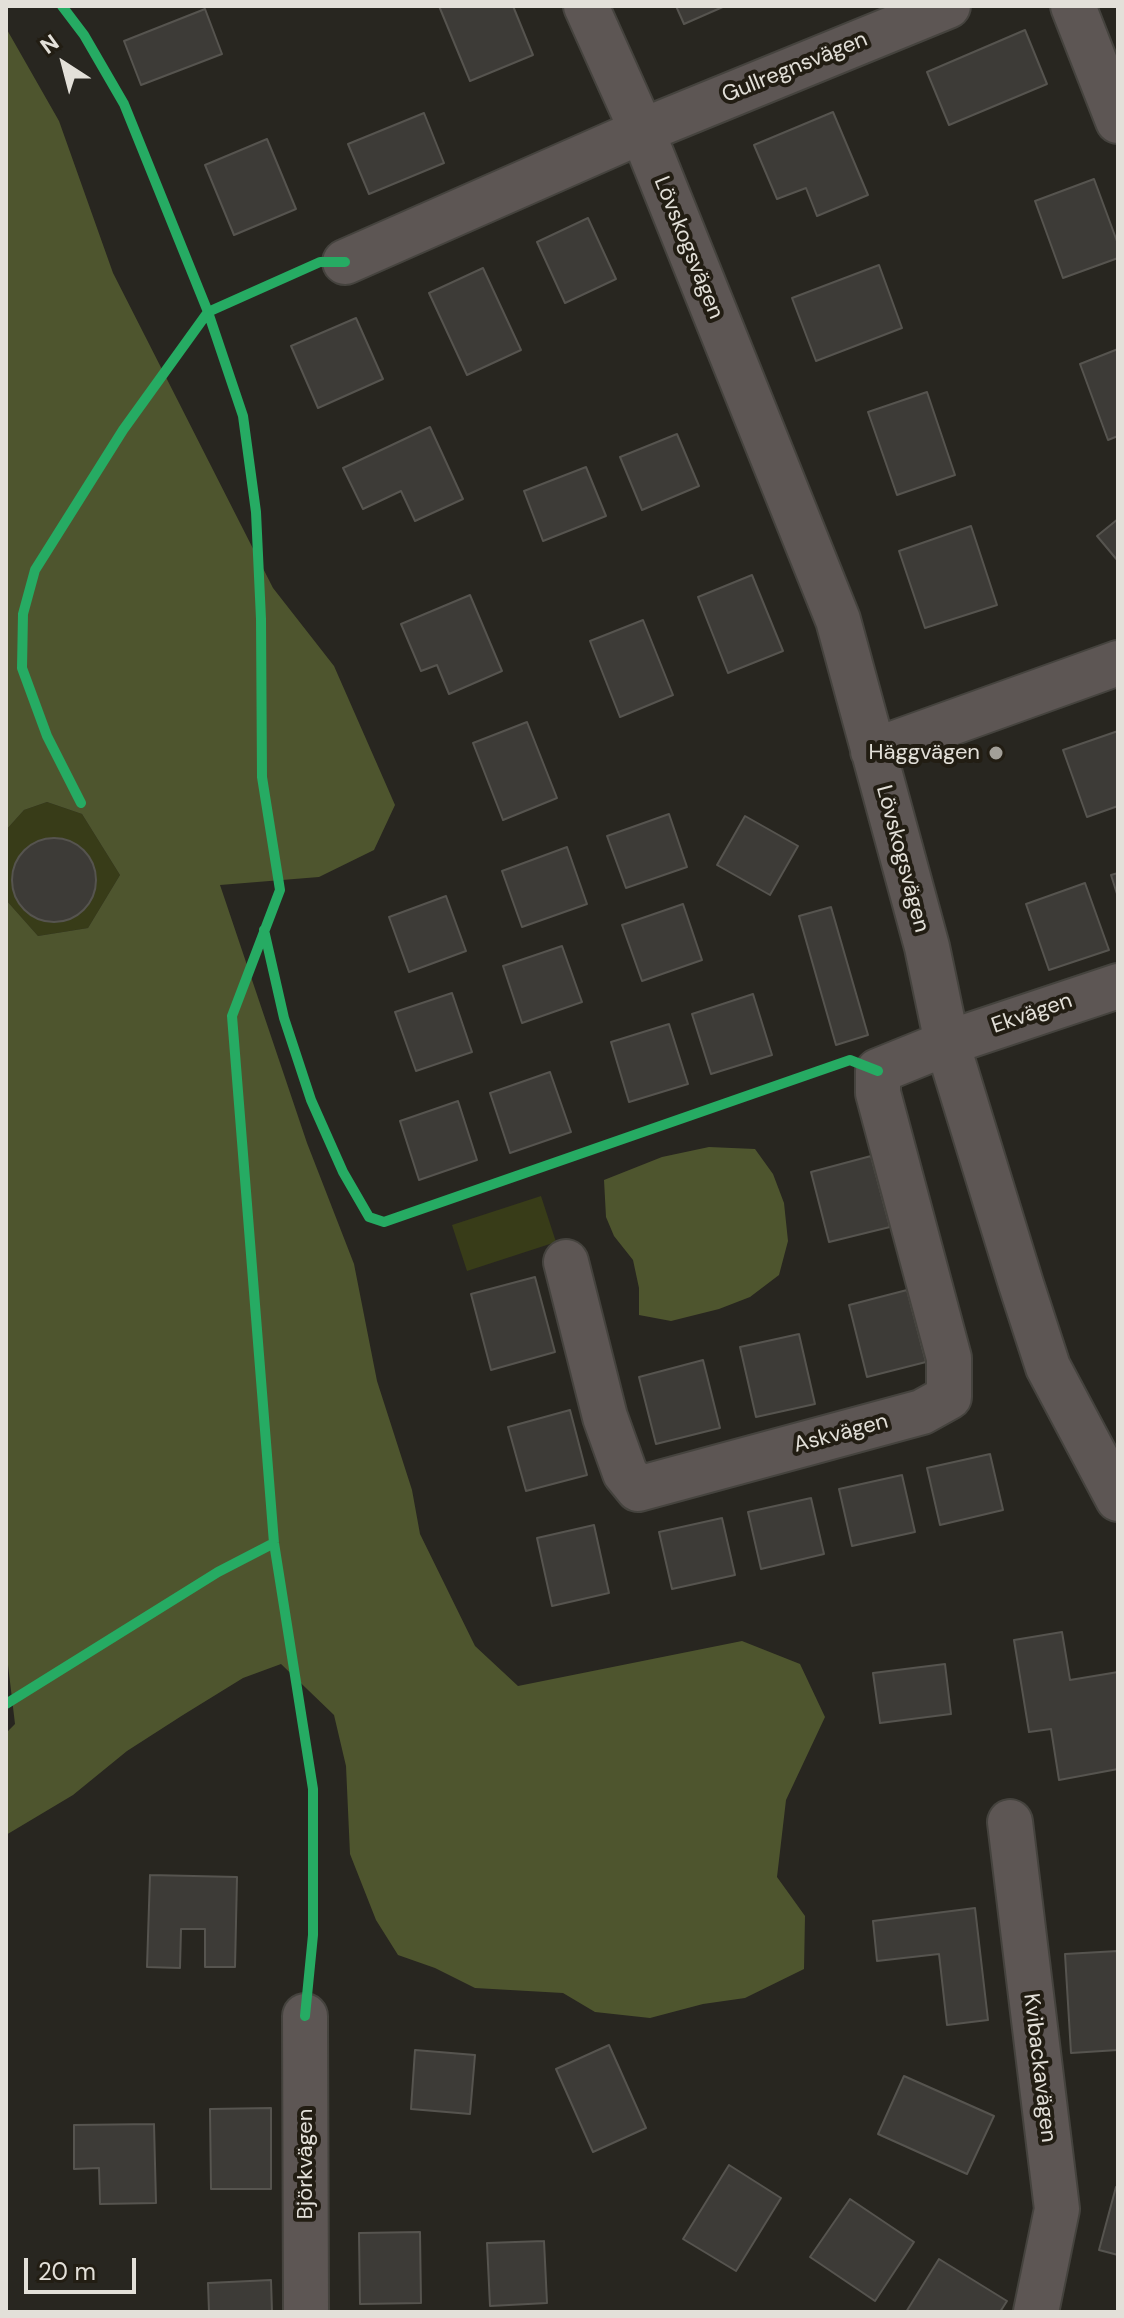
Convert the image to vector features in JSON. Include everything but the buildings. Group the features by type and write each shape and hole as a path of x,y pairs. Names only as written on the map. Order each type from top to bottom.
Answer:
{"street":[{"name":"Lövskogsvägen","path":"586,6 642,131 838,620 927,947 947,1043 1048,1367 1118,1499"},
{"name":"Gullregnsvägen","path":"642,131 948,6"},
{"path":"1073,6 1118,121"},
{"path":"345,262 642,131"},
{"path":"873,751 1118,663"},
{"name":"Ekvägen","path":"878,1071 947,1043 1118,986"},
{"name":"Askvägen","path":"566,1262 605,1417 625,1473 638,1489 922,1412 949,1397 949,1358 878,1093 878,1071"},
{"name":"Kvibackavägen","path":"1010,1822 1057,2209 1036,2312"},
{"name":"Björkvägen","path":"305,2016 306,2312"}],"green space":[{"path":"6,28 59,121 113,273 273,588 334,666 395,805 374,850 319,877 220,885 307,1143 354,1264 377,1381 412,1490 420,1534 475,1646 518,1686 742,1641 800,1664 825,1717 786,1800 777,1877 805,1916 804,1969 745,1998 703,2004 650,2018 595,2012 563,1993 475,1988 435,1968 398,1955 376,1920 350,1854 346,1766 334,1715 281,1664 243,1678 183,1715 127,1751 73,1795 6,1835 6,1733 15,1724 6,1648 6,900 38,936 88,928 120,875 82,814 47,802 24,810 6,830"},
{"path":"47,802 82,814 120,875 88,928 38,936 6,900 6,830 24,810"},
{"path":"709,1147 755,1149 773,1174 784,1203 788,1241 779,1275 750,1297 719,1309 671,1321 639,1315 639,1288 633,1260 614,1236 606,1217 604,1180 662,1157"},
{"path":"541,1196 556,1242 467,1271 452,1225"}],"cycle path":[{"path":"62,6 84,35 124,104 208,312 243,416 256,512 261,619 262,777 280,890 232,1016 274,1543 313,1789 313,1935 305,2016"},
{"path":"81,803 47,736 22,668 23,614 35,570 123,430 208,312 320,262 345,262"},
{"path":"264,930 284,1018 311,1100 343,1172 369,1217 384,1222 850,1060 878,1071"},
{"path":"6,1704 218,1572 274,1543"}],"place":[{"name":"Häggvägen","path":"996,753"}]}
